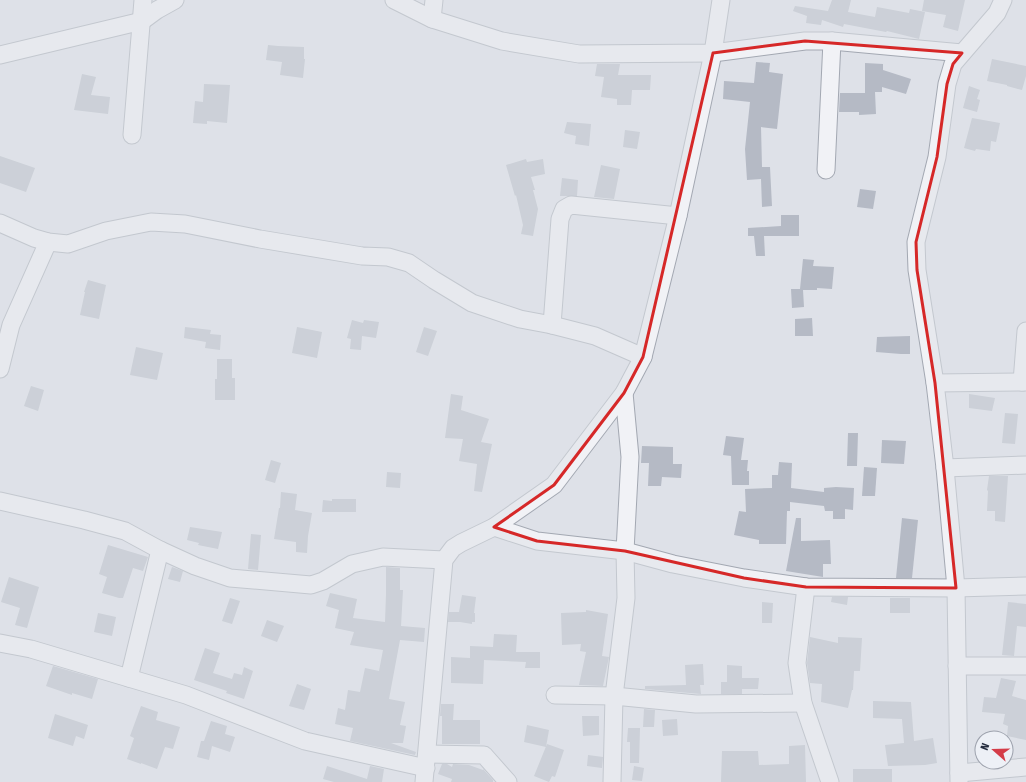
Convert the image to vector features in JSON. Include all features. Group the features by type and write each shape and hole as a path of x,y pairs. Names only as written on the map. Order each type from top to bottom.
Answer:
{"street":[{"path":"132,135 143,0"},
{"path":"0,55 142,21 157,10 175,0"},
{"path":"394,0 432,19 502,41 579,54 713,53 805,41 832,41 962,53"},
{"path":"432,19 434,0"},
{"path":"426,768 444,560 452,548 494,527 554,485 624,394 642,357 678,216 713,53 720,0"},
{"path":"1003,0 997,13 953,64 947,84 937,158 916,242 917,270 935,383 945,468 956,588 959,778 1026,767"},
{"path":"826,170 832,41"},
{"path":"552,324 560,219 564,209 571,205 678,216"},
{"path":"0,223 34,238 48,242 68,244 106,231 151,222 185,224 260,239 362,256 388,257 409,263 472,303 520,319 552,324 595,336 642,357"},
{"path":"0,369 11,325 48,242"},
{"path":"935,383 1024,382 1026,331"},
{"path":"612,782 614,696 626,598 624,551 630,457 624,394"},
{"path":"945,468 1026,465"},
{"path":"0,501 125,531 160,550 195,566 230,578 311,585 323,581 352,564 383,557 444,560"},
{"path":"494,527 537,541 624,551 673,564 744,578 806,587 956,588 1026,586"},
{"path":"129,678 160,550"},
{"path":"806,587 797,662 803,702 830,782"},
{"path":"0,643 31,649 186,695 305,741 426,768 484,754 508,782"},
{"path":"957,666 1026,666"},
{"path":"555,695 614,696 696,704 803,702"}],"highlighted area":[{"path":"805,41 962,53 953,64 947,84 937,157 916,242 917,270 935,383 956,588 806,587 744,578 625,551 537,541 494,527 554,485 624,393 643,357 713,53"}],"building":[{"path":"832,0 851,0 848,12 875,17 877,7 909,13 910,9 925,12 919,39 887,31 844,24 843,27 822,20 821,25 806,23 807,16 793,11 795,6 828,11"},
{"path":"924,0 965,0 958,31 943,27 946,15 922,11"},
{"path":"268,45 304,47 305,59 303,78 280,75 282,62 266,60"},
{"path":"992,59 1026,66 1026,76 1022,90 987,81"},
{"path":"756,62 770,63 769,72 783,74 777,129 761,127 762,167 770,167 772,206 762,207 761,179 747,180 745,149 750,102 723,99 724,81 754,83"},
{"path":"865,63 883,64 883,70 911,79 906,94 882,87 882,92 875,92 876,114 859,115 859,112 839,112 840,93 865,93"},
{"path":"597,64 620,64 618,75 651,75 650,90 632,90 631,105 617,105 617,99 601,97 604,77 595,76"},
{"path":"82,74 96,77 91,95 110,97 108,114 74,110"},
{"path":"204,84 230,85 227,123 207,121 207,124 193,123 195,101 203,102"},
{"path":"969,86 980,90 977,99 980,100 977,112 963,108"},
{"path":"972,118 1000,123 996,142 991,141 990,151 976,149 975,151 964,148"},
{"path":"567,122 591,124 589,146 575,144 576,136 564,133"},
{"path":"625,130 640,132 637,149 623,147"},
{"path":"0,156 35,168 26,192 0,183"},
{"path":"526,159 527,162 543,159 545,174 531,177 538,209 533,236 521,234 523,225 516,195 515,196 506,165"},
{"path":"601,165 620,169 614,199 594,197"},
{"path":"562,178 578,180 577,196 560,196"},
{"path":"860,189 876,191 873,209 857,207"},
{"path":"781,215 799,215 799,236 764,236 765,256 756,256 754,236 748,236 748,228 781,226"},
{"path":"803,259 814,260 813,266 834,267 832,289 817,288 817,290 803,290 804,307 792,308 791,289 800,289"},
{"path":"88,280 106,285 99,319 80,315 84,292"},
{"path":"812,318 813,336 795,336 795,319"},
{"path":"352,320 363,323 364,320 379,322 376,338 362,336 361,350 350,349 351,339 347,338"},
{"path":"185,327 211,330 210,334 221,335 220,350 205,348 206,342 184,338"},
{"path":"297,327 322,332 317,358 292,353"},
{"path":"424,327 437,331 428,356 416,352"},
{"path":"910,336 910,354 876,352 877,337"},
{"path":"136,347 163,353 157,380 130,375"},
{"path":"217,359 232,359 232,378 235,378 235,400 215,400"},
{"path":"31,386 44,390 38,411 24,406"},
{"path":"451,394 463,396 461,410 489,419 481,442 492,444 482,492 474,491 477,464 459,461 463,439 445,438"},
{"path":"969,394 995,398 992,411 969,408"},
{"path":"1005,413 1018,414 1015,444 1002,443"},
{"path":"848,433 858,433 857,466 847,466"},
{"path":"726,436 744,438 741,460 748,460 747,471 749,471 749,485 732,485 731,456 723,455"},
{"path":"882,440 906,441 904,464 881,463"},
{"path":"642,446 673,447 673,464 682,464 681,478 662,477 661,486 648,486 649,463 641,463"},
{"path":"271,460 281,463 275,483 265,480"},
{"path":"779,462 792,463 791,488 824,492 824,488 854,488 853,510 845,509 845,519 833,519 833,511 825,511 824,506 790,502 790,511 787,511 786,544 759,544 759,540 734,535 739,511 746,512 745,489 772,488 772,475 778,475"},
{"path":"864,467 877,468 875,496 862,496"},
{"path":"387,472 401,473 400,488 386,487"},
{"path":"989,476 1008,476 1005,522 995,521 995,511 987,511"},
{"path":"281,492 297,494 295,510 312,513 307,553 296,552 296,542 274,539 280,508"},
{"path":"332,499 356,499 356,512 322,512 323,500 332,501"},
{"path":"796,518 801,518 801,541 830,540 831,564 823,564 823,577 786,571"},
{"path":"902,518 918,520 912,578 896,578"},
{"path":"190,527 222,532 218,549 198,545 199,543 187,540"},
{"path":"251,534 261,535 258,570 248,569"},
{"path":"108,545 148,557 143,571 133,568 123,598 102,593 107,577 99,574"},
{"path":"172,567 183,571 180,582 168,579"},
{"path":"386,567 400,568 400,590 403,590 401,626 425,628 424,642 400,640 389,699 405,702 400,725 406,726 403,743 391,743 416,752 415,755 350,741 353,728 335,724 338,708 345,710 348,690 360,692 365,668 379,671 383,650 350,645 354,632 335,628 339,610 326,606 330,593 357,599 353,618 385,622"},
{"path":"9,577 39,587 27,628 15,625 20,608 1,602"},
{"path":"462,595 476,597 474,613 475,622 472,622 472,624 448,622 449,612 459,612"},
{"path":"832,597 848,597 847,605 831,602"},
{"path":"230,598 240,601 232,624 222,621"},
{"path":"890,598 910,598 910,613 890,613"},
{"path":"762,602 773,603 772,623 762,623"},
{"path":"1008,602 1026,604 1026,627 1017,626 1014,656 1002,655"},
{"path":"586,610 608,614 602,656 609,657 603,686 579,685 586,652 580,651 581,644 562,645 561,613 586,612"},
{"path":"98,613 116,617 112,636 94,632"},
{"path":"267,620 284,626 277,642 261,636"},
{"path":"494,634 517,635 516,652 540,652 540,668 525,668 526,662 484,660 483,684 451,683 451,657 470,658 470,646 493,647"},
{"path":"810,637 838,643 838,637 862,638 860,671 854,671 853,690 848,708 821,702 822,684 810,683 807,663"},
{"path":"205,648 220,653 213,673 232,679 234,673 242,675 244,667 253,671 244,699 226,693 227,691 194,680"},
{"path":"703,664 704,685 700,685 701,694 645,689 645,686 686,685 685,665"},
{"path":"727,665 742,666 742,678 759,678 758,689 742,689 742,694 721,694 721,682 727,682"},
{"path":"53,666 98,679 92,699 72,693 72,695 46,686"},
{"path":"1001,678 1016,681 1012,696 1026,700 1026,740 1014,737 1014,730 1008,730 1008,726 1003,724 1005,714 982,712 984,697 996,698"},
{"path":"297,684 311,689 304,710 289,706"},
{"path":"873,701 911,702 914,741 933,738 937,763 925,765 888,766 885,745 904,743 902,719 873,718"},
{"path":"441,704 454,704 453,720 480,720 480,744 442,744 442,716 440,716"},
{"path":"141,706 158,712 156,720 180,727 173,749 165,747 157,769 127,759 134,738 130,736"},
{"path":"644,709 655,710 654,727 643,727"},
{"path":"55,714 88,725 84,739 76,736 73,746 48,738"},
{"path":"582,716 599,716 599,735 583,736"},
{"path":"677,719 678,735 663,736 662,720"},
{"path":"211,721 227,726 225,734 235,737 230,752 212,746 209,760 197,757 201,741 204,741"},
{"path":"527,725 549,730 546,747 524,742"},
{"path":"628,728 640,728 639,763 630,763 630,742 627,742"},
{"path":"547,744 564,750 555,777 552,776 549,782 534,776"},
{"path":"805,745 806,782 721,782 722,751 758,751 759,765 789,764 789,746"},
{"path":"588,755 603,757 602,768 587,766"},
{"path":"442,764 447,764 452,767 453,764 469,765 483,769 493,780 493,782 451,782 452,779 438,774"},
{"path":"327,766 367,779 370,766 384,769 382,782 334,782 323,779"},
{"path":"634,766 644,768 642,781 632,780"},
{"path":"853,769 892,769 892,782 853,782"}]}
